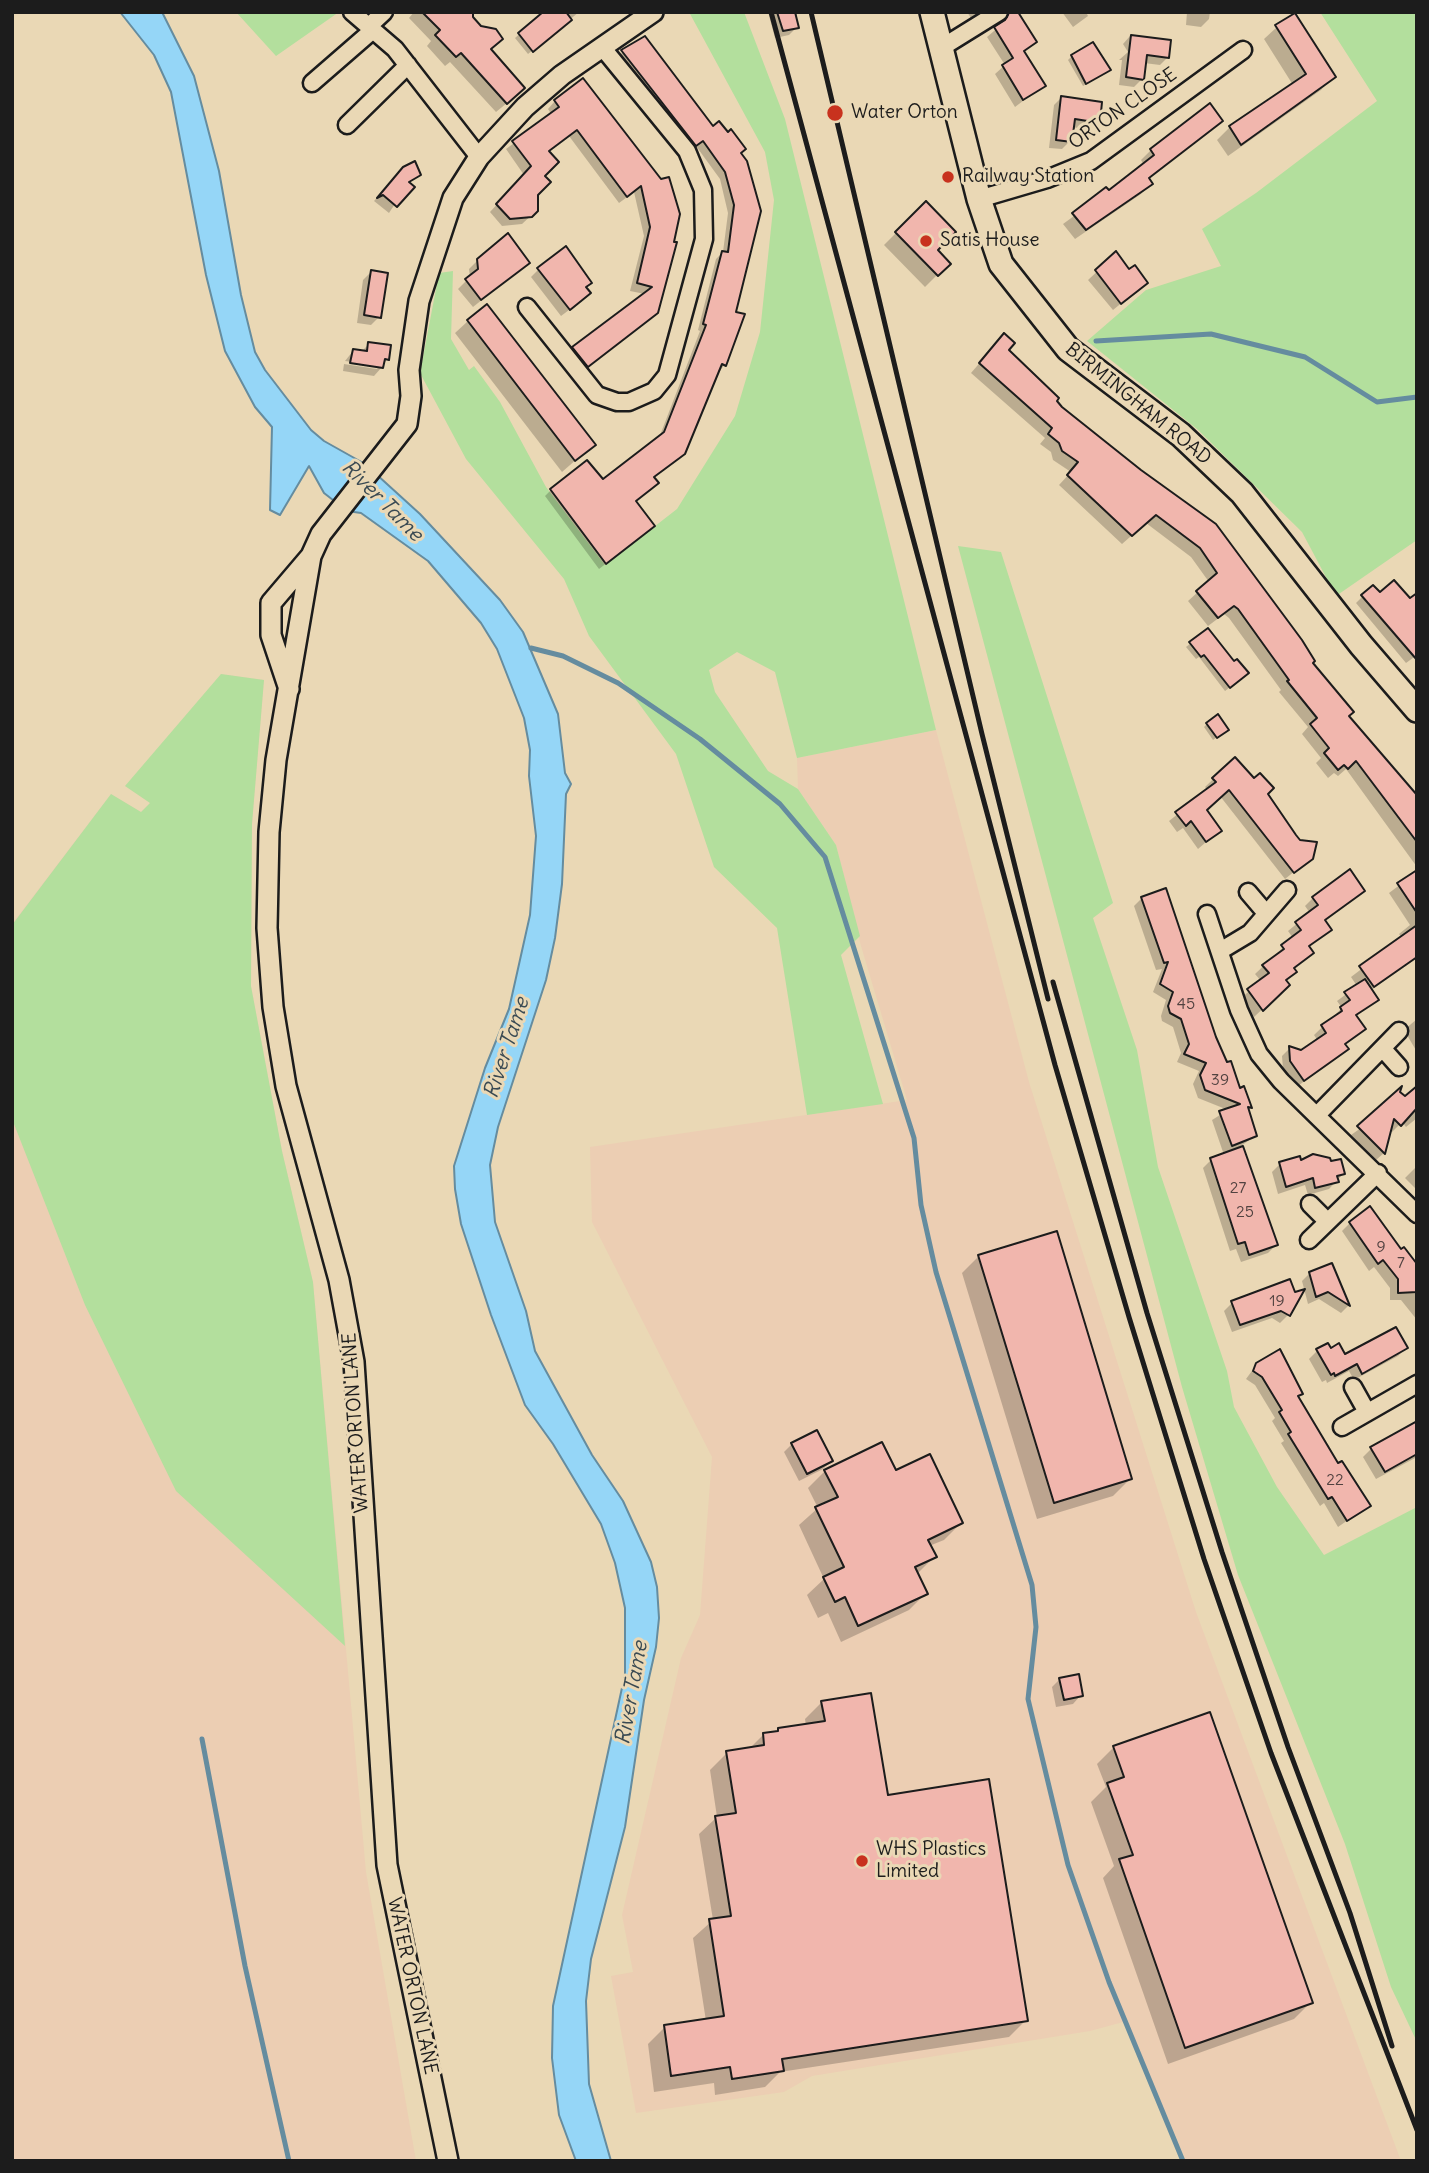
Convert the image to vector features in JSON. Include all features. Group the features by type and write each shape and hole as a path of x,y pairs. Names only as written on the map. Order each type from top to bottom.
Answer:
{"main road":[{"name":"BIRMINGHAM ROAD","path":"932,12 979,198 1001,264 1068,349 1181,435 1242,493 1361,645 1417,710"}],"street":[{"path":"352,12 395,49 479,157"},
{"path":"312,83 371,29 384,12"},
{"name":"WATER ORTON LANE","path":"448,2161 387,1866 354,1362 348,1320 286,1086 273,1007 267,928 269,832 276,760 311,556 321,534 388,451 409,416 409,370 419,301 453,198 479,157 525,107 602,47 653,12"},
{"path":"941,48 999,12"},
{"path":"527,307 597,395 617,402 629,402 654,391 667,375 704,239 704,190 687,151 602,47"},
{"name":"ORTON CLOSE","path":"979,198 1047,179 1091,161 1242,50"},
{"path":"347,125 408,65"},
{"name":"WATER ORTON LANE","path":"289,690 271,635 271,603 311,556"},
{"path":"1220,951 1250,933 1265,912 1287,890"},
{"path":"1248,892 1265,912"},
{"path":"1207,914 1240,1010 1259,1054 1281,1081 1318,1114 1417,1214"},
{"path":"1318,1114 1399,1031"},
{"path":"1383,1049 1399,1067"},
{"path":"1309,1240 1378,1173"},
{"path":"1310,1204 1327,1221"},
{"path":"1342,1427 1417,1384"},
{"path":"1353,1387 1367,1412"}],"shaded area":[{"path":"221,674 264,680 252,824 251,986 282,1151 313,1282 366,1872 416,2161 12,2161 12,924 111,794 141,812 150,803 125,786"},
{"path":"936,730 1029,1082 1196,1612 1401,2161 1186,2161 1127,2021 1090,2031 812,2076 784,2092 636,2113 611,1976 633,1972 622,1915 681,1658 700,1615 712,1457 592,1222 590,1147 907,1100 861,946 836,845 798,789 797,758"}],"green space":[{"path":"236,12 339,12 276,56"},
{"path":"689,12 744,12 785,119 936,730 797,758 775,672 737,652 709,670 715,692 768,771 798,789 836,845 860,936 841,955 883,1104 807,1115 777,928 714,867 676,754 589,636 564,579 466,459 420,373 439,273 453,271 451,339 469,370 474,366 500,402 546,487 605,565 677,509 735,416 760,332 774,200 765,152"},
{"path":"1320,12 1417,12 1417,540 1336,596 1302,532 1197,429 1087,341 1146,290 1221,266 1202,229 1256,193 1377,101"},
{"path":"958,546 1001,552 1113,903 1093,918 1137,1050 1158,1167 1227,1371 1234,1407 1277,1487 1324,1555 1417,1507 1417,2042 1391,1987 1345,1844 1238,1575 1182,1387"},
{"path":"221,674 264,680 252,824 251,986 282,1151 313,1282 345,1646 176,1491 85,1305 12,1119 12,925 111,794 141,812 150,803 125,786"}],"water":[{"name":"River Tame","path":"120,12 162,12 194,76 219,171 241,295 255,352 265,370 311,430 324,441 365,464 420,514 500,600 523,632 558,714 565,773 571,784 566,794 562,884 555,938 546,980 498,1127 490,1165 495,1222 526,1311 535,1351 592,1455 623,1501 651,1562 657,1587 659,1618 656,1647 644,1700 625,1827 591,1959 586,2001 589,2084 611,2161 576,2161 559,2115 552,2058 553,2006 625,1674 625,1608 615,1563 601,1524 553,1444 525,1405 461,1224 455,1189 454,1166 485,1068 509,1009 530,915 536,836 529,776 530,750 524,718 497,649 481,623 428,561 361,513 347,511 324,493 309,466 280,515 270,510 272,427 255,407 225,351 206,275 171,92 154,55"}],"building":[{"path":"422,12 473,12 473,17 481,26 496,29 503,39 491,49 525,88 507,104 461,53 456,57 435,35 440,30"},
{"path":"543,12 566,12 572,20 533,52 518,33"},
{"path":"777,12 795,12 799,28 783,31"},
{"path":"1009,12 1018,12 1037,42 1024,51 1046,86 1023,100 1002,65 1013,58 994,27 1005,20"},
{"path":"1295,13 1336,77 1241,145 1229,126 1306,74 1275,25"},
{"path":"1131,35 1171,40 1169,58 1147,55 1144,80 1126,77"},
{"path":"645,36 713,126 719,121 728,132 731,129 746,149 741,153 747,161 761,211 736,312 745,314 726,366 722,364 685,454 654,477 659,483 636,501 655,526 606,564 550,489 587,460 603,479 664,432 706,325 703,324 722,251 728,252 734,205 725,172 703,141 696,146 621,50"},
{"path":"1093,42 1111,70 1086,84 1071,55"},
{"path":"583,78 661,179 669,177 680,214 674,242 677,242 658,313 588,367 572,347 652,287 637,283 650,227 641,186 627,197 577,130 549,151 559,162 545,176 551,182 538,195 538,211 532,217 510,219 496,204 531,166 512,141 559,107 554,100"},
{"path":"1061,96 1102,102 1100,123 1075,119 1072,142 1056,140"},
{"path":"1210,103 1223,121 1149,178 1153,184 1086,230 1072,213 1106,187 1109,190 1154,155 1150,149"},
{"path":"415,161 421,175 409,182 415,187 397,207 383,195 377,198 403,167"},
{"name":"Satis House","path":"926,201 956,232 938,250 951,264 938,276 895,232"},
{"path":"508,233 530,263 481,300 465,279 478,269 477,259"},
{"path":"566,246 592,283 586,287 591,293 570,310 537,268"},
{"path":"1116,251 1129,269 1135,265 1148,283 1121,304 1095,270"},
{"path":"371,270 388,273 381,318 364,315"},
{"path":"487,304 596,445 575,461 467,320"},
{"path":"1004,333 1015,343 1009,350 1059,398 1057,401 1062,407 1141,470 1216,524 1302,640 1315,661 1313,663 1354,712 1349,716 1417,795 1417,842 1356,761 1348,769 1344,765 1338,770 1324,753 1329,748 1310,724 1317,718 1287,681 1289,680 1238,609 1234,606 1218,618 1196,591 1217,573 1200,548 1156,515 1132,536 1067,475 1078,462 1062,451 1059,443 1048,434 1052,428 979,363"},
{"path":"368,342 391,345 389,360 385,359 383,368 350,363 353,349 367,351"},
{"path":"1394,580 1410,598 1417,593 1417,660 1361,595 1373,585 1380,592"},
{"path":"1208,628 1234,661 1237,659 1249,673 1230,688 1204,655 1201,657 1189,642"},
{"path":"1218,714 1229,730 1217,738 1206,723"},
{"path":"1235,757 1254,778 1260,773 1274,788 1268,794 1300,840 1317,842 1313,859 1294,873 1229,790 1207,810 1222,831 1206,842 1191,821 1186,826 1175,812 1216,782 1212,778"},
{"path":"1350,869 1365,891 1325,920 1332,930 1309,946 1314,953 1294,968 1297,972 1286,980 1290,985 1263,1011 1247,989 1269,973 1262,965 1284,949 1281,945 1301,930 1295,922 1318,905 1312,897"},
{"path":"1417,870 1417,913 1397,883"},
{"path":"1166,888 1216,1037 1227,1062 1231,1061 1240,1088 1244,1086 1252,1108 1248,1107 1257,1136 1232,1146 1219,1111 1240,1104 1205,1090 1200,1075 1206,1063 1184,1054 1189,1044 1181,1019 1170,1013 1168,1006 1173,992 1160,984 1168,962 1164,963 1141,897"},
{"path":"1417,925 1417,957 1374,987 1359,966"},
{"path":"1365,979 1379,1000 1356,1015 1366,1029 1345,1044 1349,1049 1304,1081 1290,1061 1289,1046 1301,1050 1326,1033 1321,1025 1342,1011 1340,1007 1350,1000 1344,992"},
{"path":"1402,1086 1400,1092 1405,1096 1417,1086 1417,1108 1401,1126 1394,1119 1385,1154 1357,1126"},
{"path":"1243,1146 1278,1245 1249,1255 1245,1242 1238,1244 1210,1158"},
{"path":"1313,1154 1330,1158 1331,1161 1341,1159 1345,1174 1337,1176 1339,1182 1315,1188 1313,1178 1286,1187 1279,1162 1300,1156 1301,1160"},
{"path":"1370,1206 1401,1249 1404,1247 1417,1264 1417,1292 1398,1293 1398,1279 1383,1260 1378,1264 1349,1222"},
{"path":"1057,1231 1132,1479 1054,1503 978,1255"},
{"path":"1332,1263 1350,1306 1328,1292 1316,1297 1309,1272"},
{"path":"1290,1279 1295,1292 1305,1289 1290,1316 1281,1311 1240,1325 1231,1301"},
{"path":"1396,1327 1408,1348 1362,1374 1357,1364 1335,1376 1334,1373 1331,1375 1316,1349 1328,1343 1331,1348 1339,1343 1345,1354"},
{"path":"1280,1349 1303,1394 1298,1396 1338,1463 1342,1461 1371,1506 1347,1521 1332,1497 1328,1499 1288,1434 1291,1432 1279,1412 1282,1410 1262,1377 1253,1371 1256,1363"},
{"path":"1417,1421 1417,1454 1385,1472 1370,1447"},
{"path":"817,1430 833,1461 807,1474 791,1443"},
{"path":"882,1442 896,1470 930,1454 963,1523 928,1540 937,1557 915,1567 928,1594 858,1626 845,1597 835,1602 823,1577 844,1567 815,1507 838,1497 824,1470"},
{"path":"1079,1674 1083,1696 1064,1700 1059,1678"},
{"name":"WHS Plastics Limited","path":"871,1693 888,1795 989,1779 1028,2021 782,2059 784,2071 732,2079 730,2067 671,2076 664,2025 724,2016 709,1919 731,1916 715,1816 736,1813 726,1751 764,1745 763,1733 778,1731 778,1728 825,1721 821,1701"},
{"path":"1210,1712 1313,2003 1185,2048 1119,1859 1133,1855 1107,1783 1124,1777 1113,1746"}],"waterway":[{"path":"1096,341 1211,334 1305,357 1377,402 1417,397"},
{"path":"531,648 563,656 618,683 700,739 780,804 825,857 914,1138 921,1205 936,1272 1032,1585 1036,1627 1028,1699 1068,1865 1109,1982 1183,2161"},
{"path":"202,1739 245,1966 289,2161"}],"railway":[{"path":"771,12 1055,1065 1129,1317 1204,1559 1271,1753 1417,2130"},
{"path":"811,12 982,734 1048,999"},
{"path":"1053,982 1147,1313 1222,1552 1288,1747 1350,1913 1392,2046"}],"place":[{"name":"Water Orton","path":"835,113"},
{"name":"Railway Station","path":"948,177"},
{"name":"Satis House","path":"926,241"},
{"name":"WHS Plastics Limited","path":"862,1861"}]}
